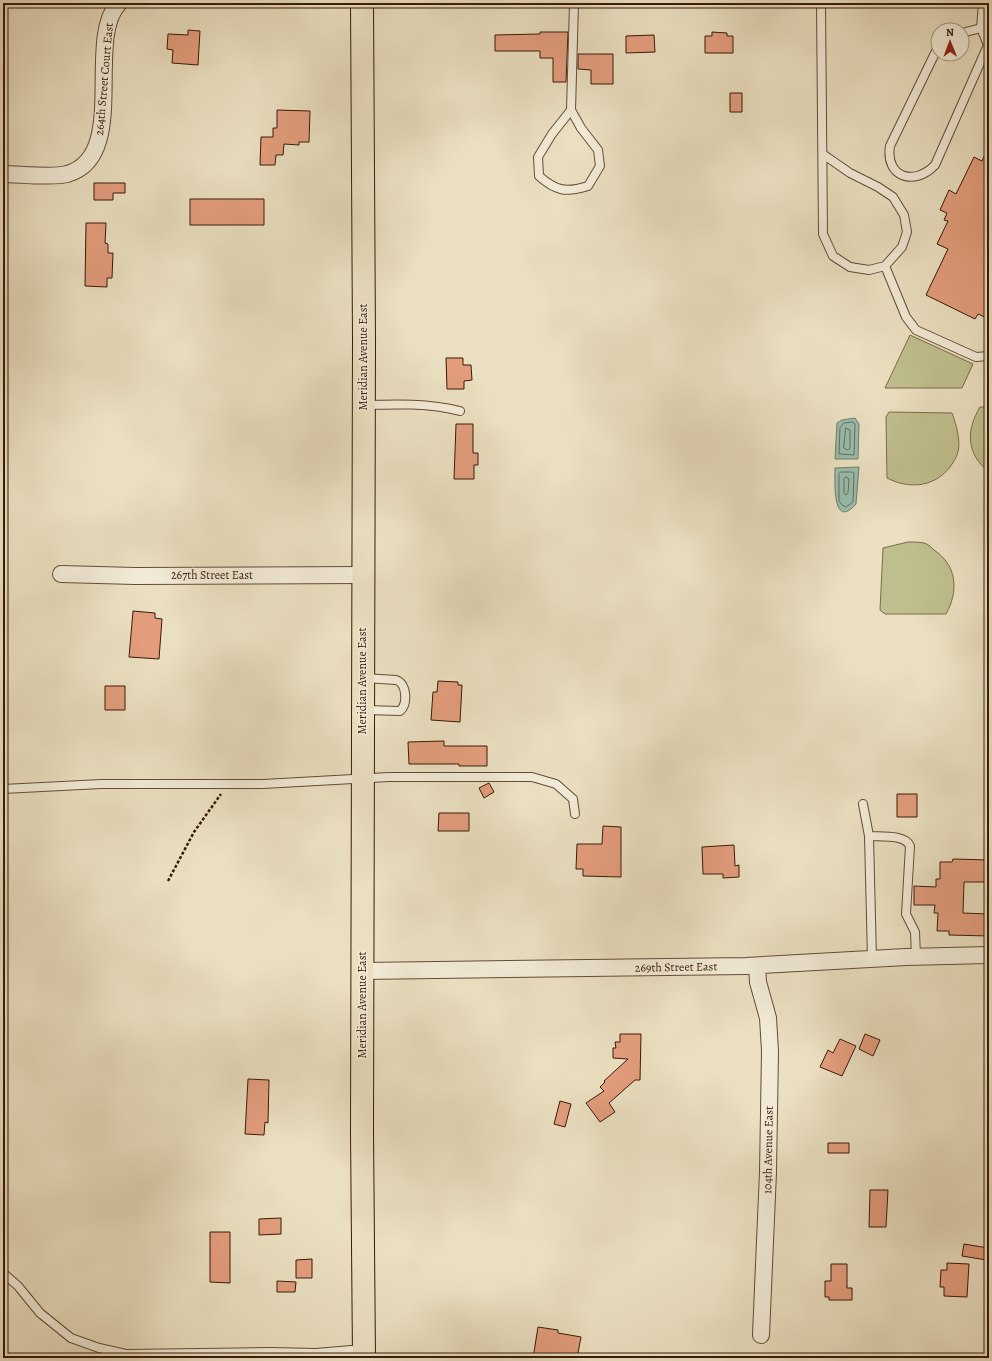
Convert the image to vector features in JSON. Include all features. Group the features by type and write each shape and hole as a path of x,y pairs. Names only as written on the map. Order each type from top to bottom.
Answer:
{"main road":[{"name":"Meridian Avenue East","path":"362,3 362,971 364,1354"}],"street":[{"name":"264th Street Court East","path":"3,174 66,175 80,169 97,149 103,103 107,27 112,10 119,3"},
{"name":"267th Street East","path":"61,574 135,576 362,575"},
{"name":"269th Street East","path":"362,971 757,966 872,959 989,955"},
{"name":"104th Avenue East","path":"757,966 758,982 768,1018 770,1051 768,1172 761,1335"}],"lane":[{"path":"571,110 552,134 538,157 539,176 551,187 572,191 588,186 600,166 598,150 581,128 571,110 574,3"},
{"path":"821,3 824,155 823,234 833,256 850,267 870,270 885,266 902,247 907,232 904,215 893,197 878,187 850,173 824,155"},
{"path":"931,62 890,146 888,157 893,168 903,176 916,178 927,173 935,165 989,46 981,28 983,3"},
{"path":"970,31 981,28"},
{"path":"885,266 906,317 916,330 976,357 989,356"},
{"path":"363,405 421,405 444,407 460,411"},
{"path":"362,678 400,681 404,687 404,706 400,711 362,710"},
{"path":"3,788 101,784 228,784 389,777 532,777 556,784 573,799 575,814"},
{"path":"863,804 868,836 872,959"},
{"path":"868,836 904,839 909,842 906,914 915,932 916,957"},
{"path":"3,1273 18,1286 40,1313 70,1338 99,1348 126,1354 270,1352 364,1354"}],"path":[{"path":"168,881 194,832 228,784"}],"green space":[{"path":"910,335 973,364 962,388 885,388"},
{"path":"980,407 989,407 989,472 981,465 972,450 972,424"},
{"path":"889,412 952,413 958,434 959,445 957,455 944,473 936,479 918,485 908,485 887,478 886,417"},
{"path":"908,542 920,542 927,544 942,556 947,563 954,579 954,588 953,596 946,614 885,614 880,610 883,548"}],"water":[{"path":"855,418 859,424 858,459 835,459 837,423 842,420"},
{"path":"859,467 856,504 848,511 843,512 839,508 836,501 835,468"}],"building":[{"path":"188,30 200,31 198,65 172,63 173,50 167,49 168,34 188,35"},
{"path":"540,32 568,32 566,82 553,82 553,58 540,58 540,51 495,51 495,35 540,34"},
{"path":"712,32 727,33 727,36 733,36 733,53 705,53 705,36 712,36"},
{"path":"654,35 655,52 626,53 626,36"},
{"path":"578,54 613,54 613,84 591,84 591,70 578,69"},
{"path":"730,93 742,93 742,112 730,112"},
{"path":"277,110 310,111 309,142 299,142 299,145 284,144 283,155 276,155 275,165 260,165 261,137 273,137 273,128 277,128"},
{"path":"989,146 989,319 978,314 975,319 926,295 948,249 937,244 948,221 944,220 947,213 940,210 949,190 956,194 974,157 982,161"},
{"path":"94,183 125,183 125,193 113,193 113,200 94,200"},
{"path":"190,199 264,199 264,225 190,225"},
{"path":"86,223 106,223 105,243 108,244 108,253 113,253 112,278 107,278 107,287 85,286"},
{"path":"446,358 463,358 463,365 471,365 472,380 464,381 464,389 447,389"},
{"path":"456,424 473,424 473,453 478,453 478,465 474,465 474,479 454,479"},
{"path":"133,611 155,613 155,618 162,619 159,659 129,657"},
{"path":"438,681 458,682 458,685 462,685 460,722 431,720 433,692 437,692"},
{"path":"105,686 125,686 125,710 105,710"},
{"path":"444,741 444,746 487,746 487,766 459,766 459,764 409,764 408,742"},
{"path":"489,783 494,792 484,798 479,788"},
{"path":"897,794 917,794 917,817 897,817"},
{"path":"439,813 469,813 469,831 438,831"},
{"path":"603,826 621,827 621,877 583,876 583,869 576,869 577,844 602,844"},
{"path":"734,845 735,866 739,865 739,877 723,878 723,874 703,874 702,847"},
{"path":"953,859 989,860 989,882 964,882 963,913 989,914 989,936 949,935 949,931 937,931 938,913 934,913 935,905 914,905 914,886 936,887 936,879 940,879 940,862 952,862"},
{"path":"620,1034 641,1034 640,1080 635,1080 609,1103 615,1112 600,1122 586,1103 604,1091 600,1087 605,1082 604,1081 628,1059 613,1058 613,1048 616,1048 615,1042 620,1042"},
{"path":"865,1034 880,1040 873,1056 859,1049"},
{"path":"840,1039 856,1046 842,1076 820,1067 828,1050 833,1053"},
{"path":"248,1079 269,1080 268,1123 265,1122 264,1135 245,1134"},
{"path":"560,1101 571,1104 565,1127 554,1124"},
{"path":"828,1143 849,1143 849,1153 828,1153"},
{"path":"870,1190 888,1190 886,1227 869,1227"},
{"path":"281,1218 281,1234 259,1235 259,1219"},
{"path":"210,1232 230,1232 230,1283 210,1282"},
{"path":"964,1244 988,1248 987,1260 962,1256"},
{"path":"312,1259 312,1278 296,1278 296,1260"},
{"path":"947,1263 969,1264 967,1297 944,1296 944,1287 940,1287 941,1270 947,1270"},
{"path":"831,1264 847,1264 847,1288 852,1288 852,1300 829,1300 829,1297 825,1297 825,1281 831,1281"},
{"path":"277,1281 296,1282 295,1292 277,1292"},
{"path":"538,1327 558,1330 558,1333 581,1337 577,1358 533,1358"}]}
